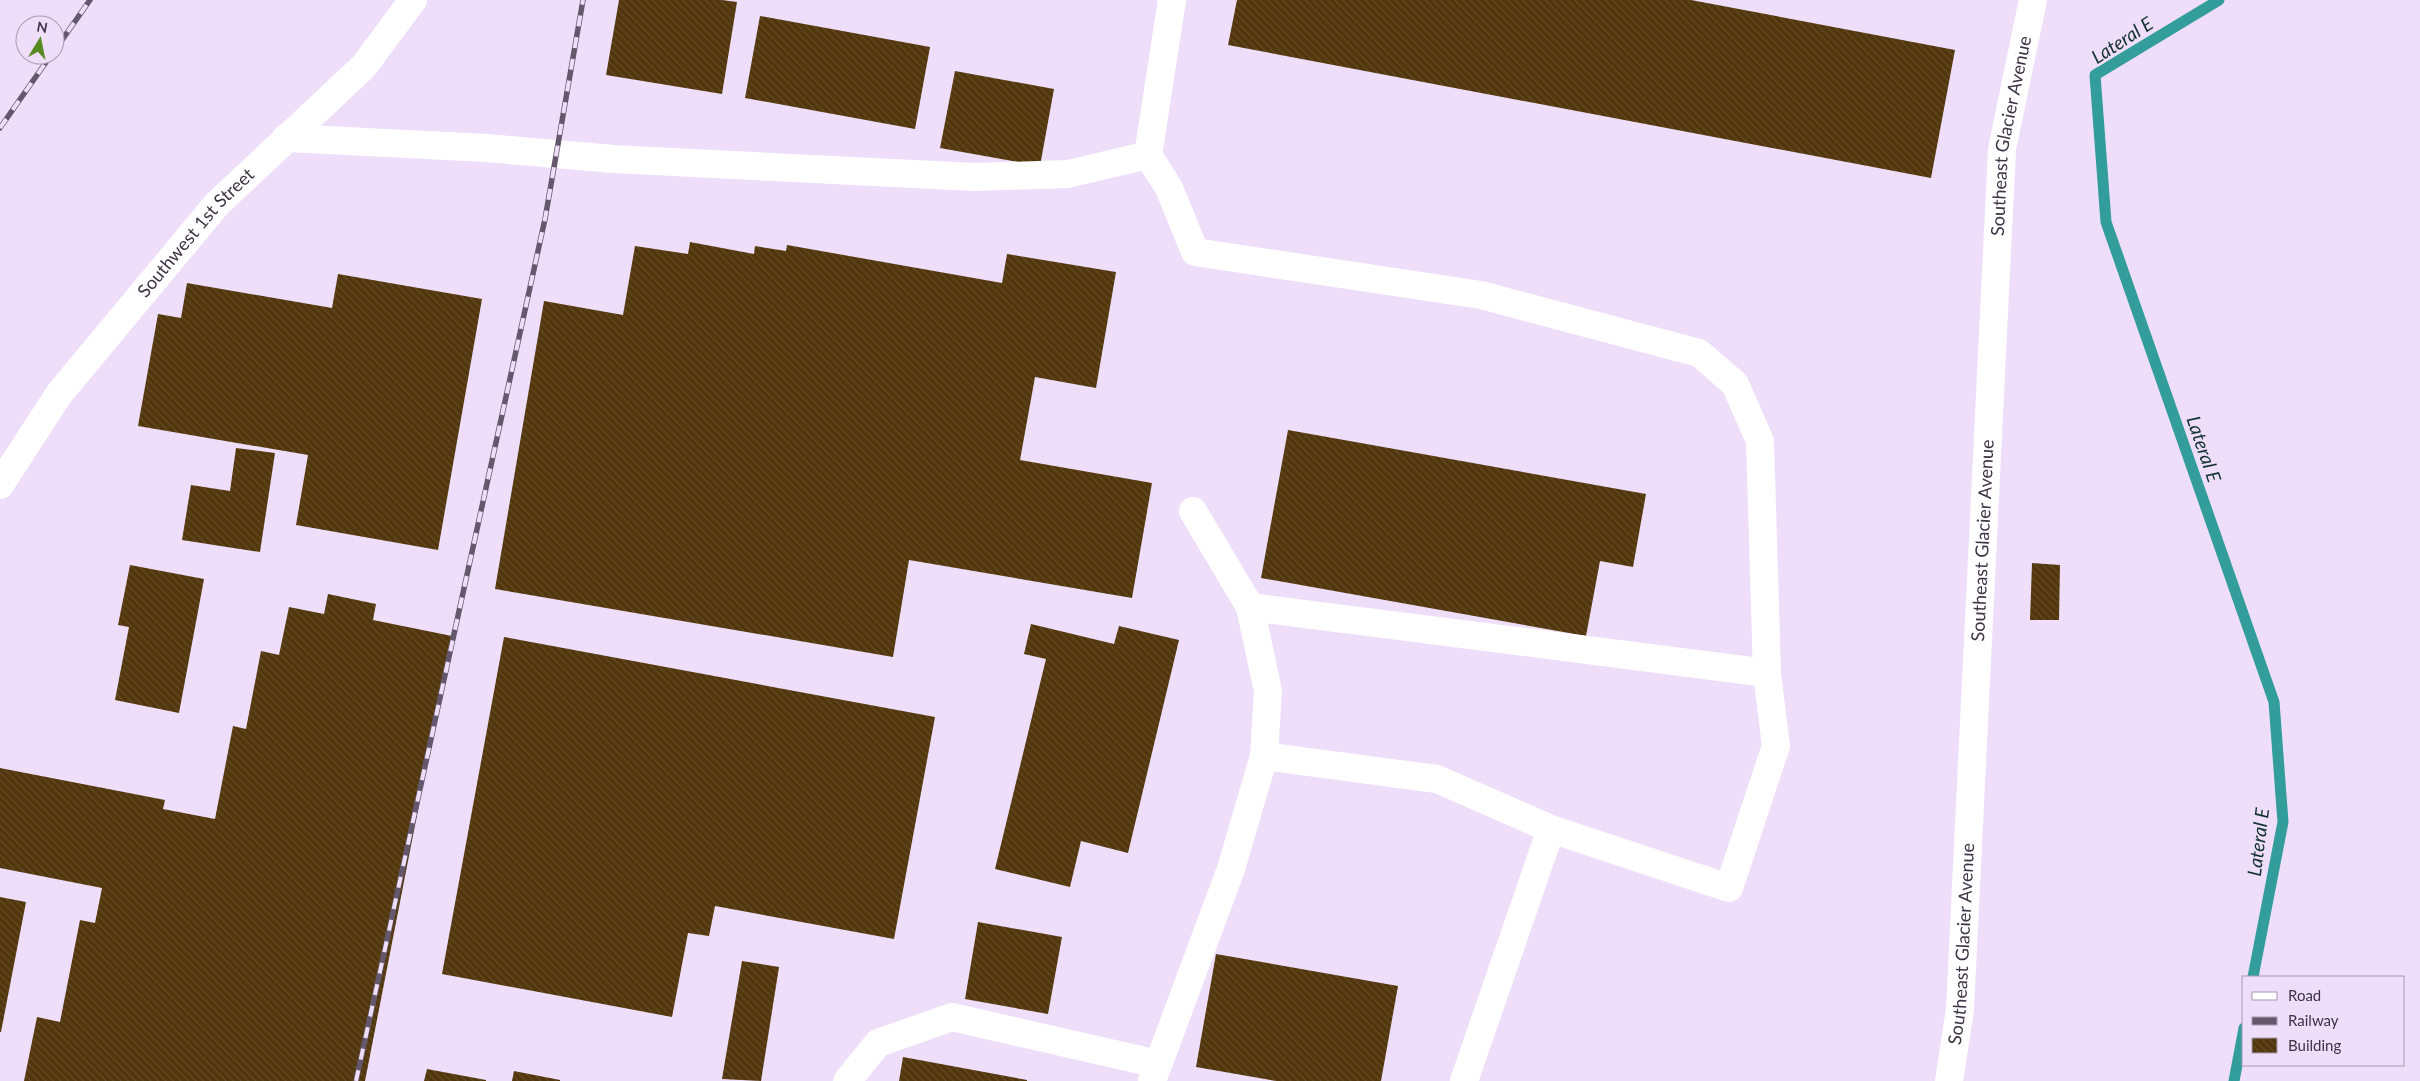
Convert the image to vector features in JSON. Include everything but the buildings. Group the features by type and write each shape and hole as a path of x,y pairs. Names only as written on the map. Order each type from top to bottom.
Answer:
{"street":[{"name":"Southwest 1st Street","path":"0,485 65,386 217,204 364,66 413,0"},
{"path":"1172,0 1148,155 1168,188 1195,252 1481,295 1699,353 1735,384 1760,441 1767,673 1776,746 1729,888 1551,830 1437,779 1264,756"},
{"name":"Southeast Glacier Avenue","path":"1950,1081 1960,1009 2002,149 2032,0"},
{"path":"286,138 487,148 613,159 976,177 1068,174 1148,155"},
{"path":"848,1081 878,1044 952,1017 1155,1073 1231,869 1264,756 1268,692 1250,607 1193,511"},
{"path":"1250,607 1767,673"},
{"path":"1464,1081 1551,830"}],"waterway":[{"name":"Lateral E","path":"2219,0 2095,75 2106,222 2274,702 2283,822 2253,976"},
{"name":"Lateral E","path":"2234,1081 2242,1039"}],"railway":[{"path":"65,36 90,0"},
{"path":"356,1081 545,219 583,0"},
{"path":"0,128 44,65"}]}
